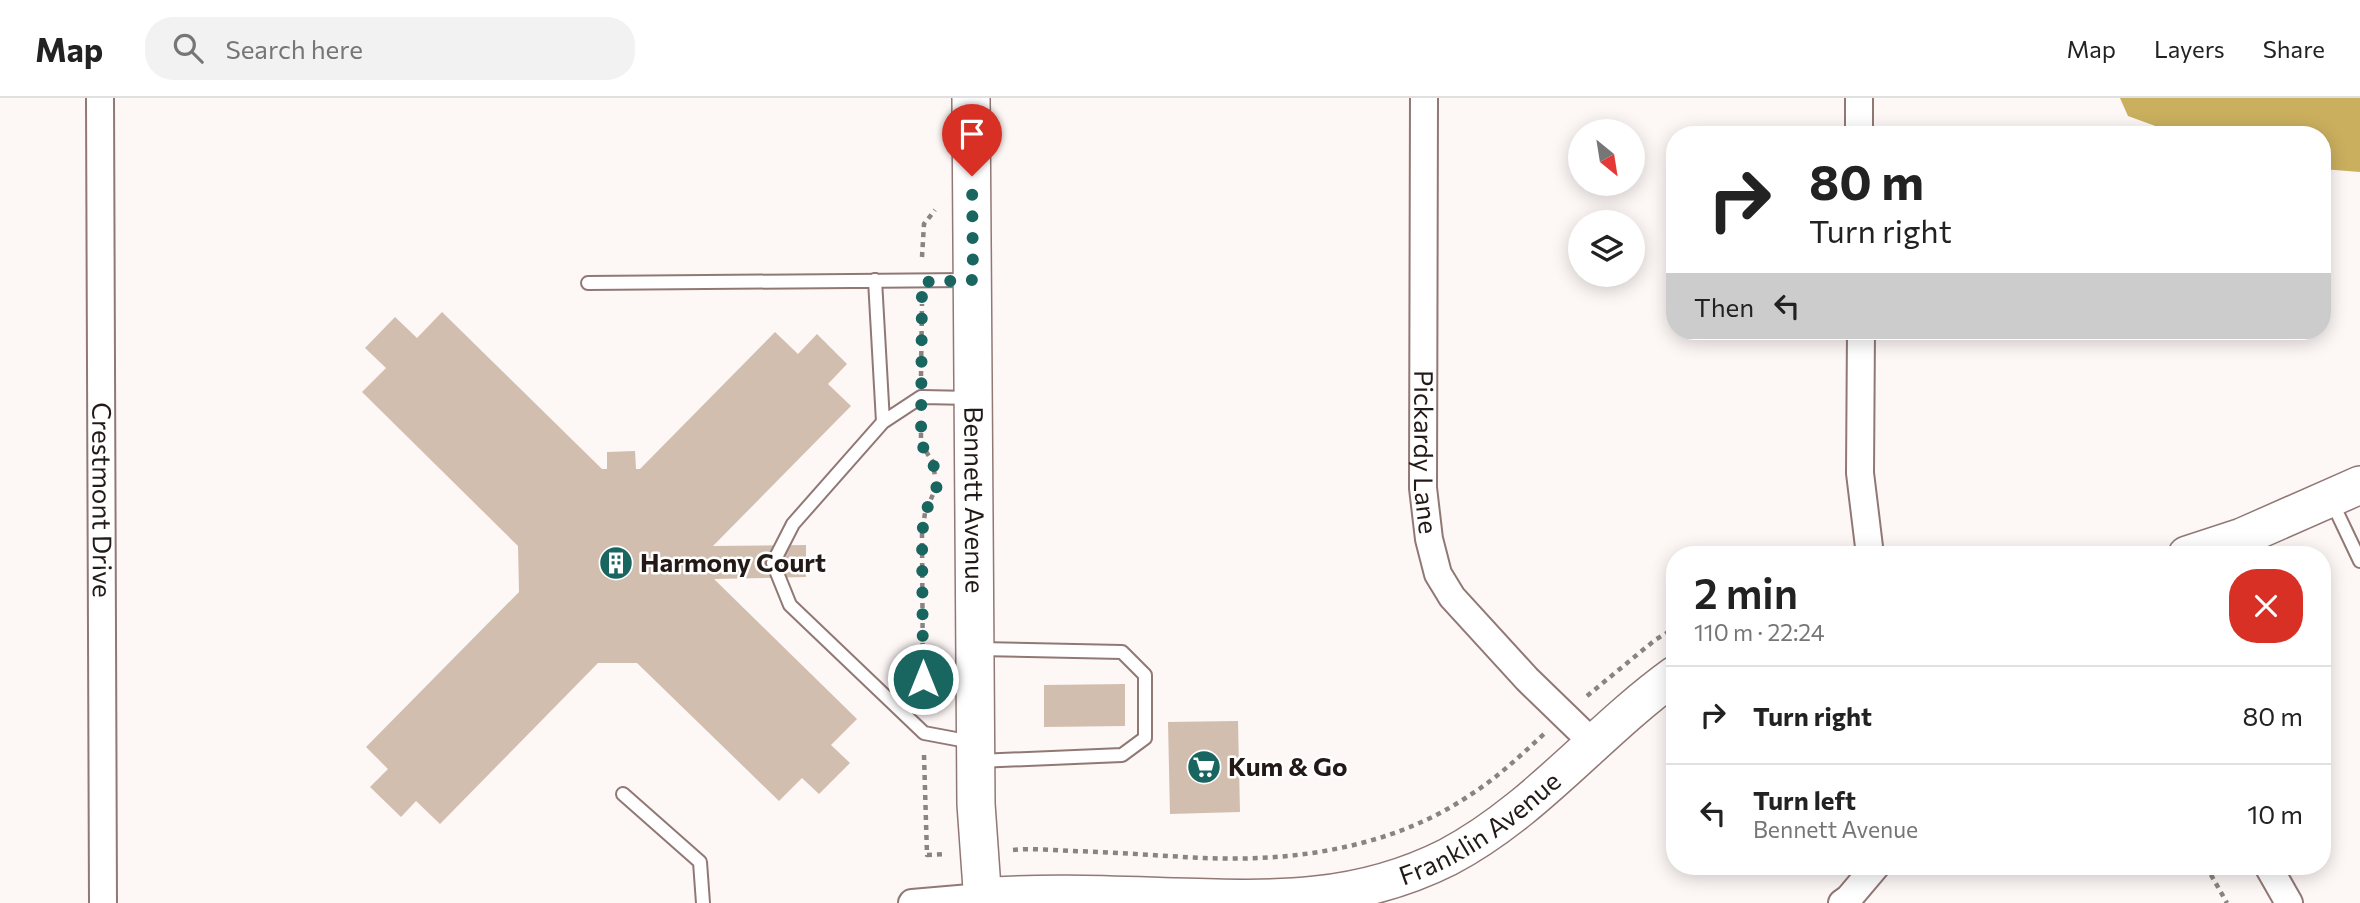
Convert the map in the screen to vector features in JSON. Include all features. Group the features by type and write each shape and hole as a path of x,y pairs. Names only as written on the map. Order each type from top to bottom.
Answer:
{"street":[{"name":"Crestmont Drive","path":"100,98 103,903"},
{"name":"Bennett Avenue","path":"971,98 976,752 983,900"},
{"name":"Pickardy Lane","path":"1424,98 1423,488 1429,539 1438,574 1452,597 1527,679 1593,743"},
{"path":"1859,98 1859,126"},
{"path":"1861,340 1860,473 1869,546"},
{"path":"2214,546 2242,537 2345,492"},
{"name":"Franklin Avenue","path":"912,903 983,900 1022,894 1276,900 1354,892 1401,878 1448,857 1531,801 1593,743 1666,681"},
{"path":"1842,903 1869,875"},
{"path":"2273,875 2289,903"}],"lane":[{"path":"875,280 883,422"},
{"path":"588,283 973,280"},
{"path":"974,398 921,397 883,422 793,524 773,563 790,605 924,733 976,752 1122,755 1145,738 1145,675 1122,652 975,649"},
{"path":"2345,492 2360,561"},
{"path":"622,794 700,862 703,903"}],"path":[{"path":"927,855 922,534 925,513 937,486 933,462 921,444 922,282 923,224 938,206"},
{"path":"1022,849 1255,858 1342,848 1386,835 1429,818 1469,796 1510,766 1617,669 1666,634"},
{"path":"2211,875 2227,903"}],"shaded area":[{"path":"2120,98 2360,98 2360,172 2331,170 2331,126 2155,126 2128,116"}],"building":[{"name":"Harmony Court","path":"442,312 602,469 607,469 607,452 635,451 636,469 640,469 775,332 798,354 817,334 847,364 828,384 851,406 713,546 806,545 806,577 714,579 857,719 831,745 850,763 819,794 802,778 779,801 637,663 598,663 440,824 416,801 401,817 370,787 388,769 366,747 519,592 518,546 362,392 386,368 365,348 395,317 417,338"},
{"path":"1125,684 1125,726 1044,727 1044,685"},
{"name":"Kum & Go","path":"1238,721 1240,812 1170,814 1168,722"}],"place":[{"name":"Harmony Court","path":"616,563"},
{"name":"Kum & Go","path":"1204,767"}],"route":[{"path":"923,679 922,534 925,513 937,486 933,462 921,444 922,282 973,280 972,176"}]}
